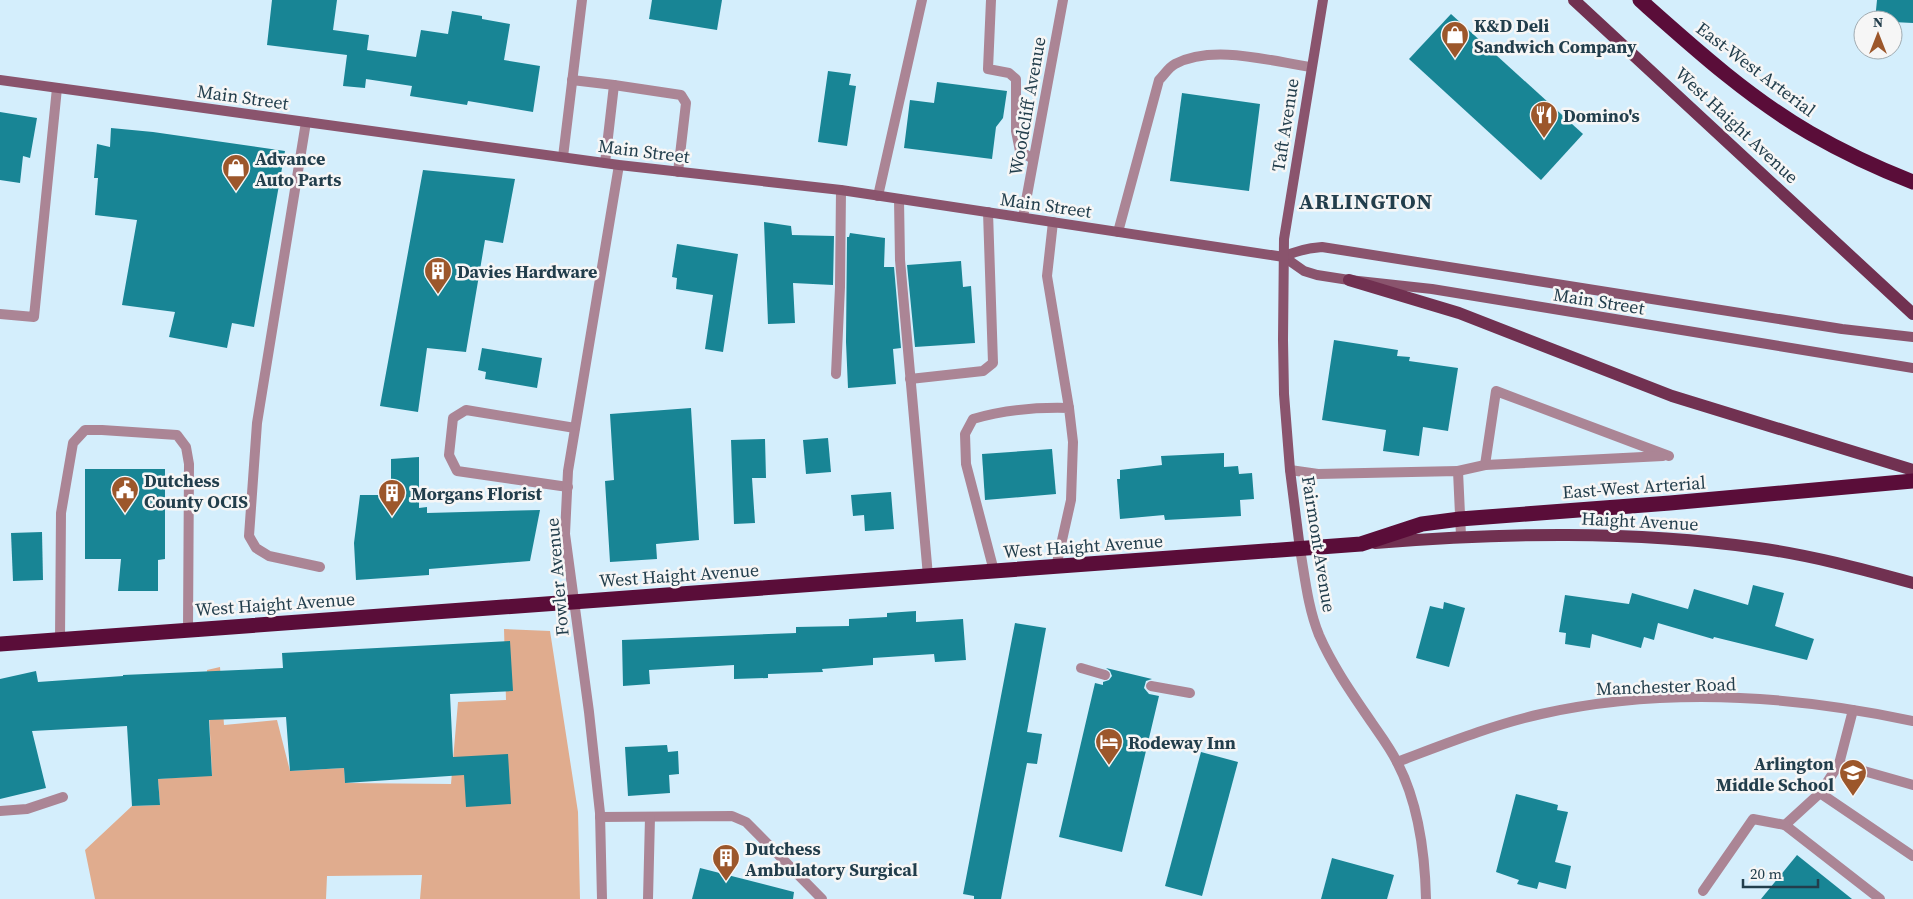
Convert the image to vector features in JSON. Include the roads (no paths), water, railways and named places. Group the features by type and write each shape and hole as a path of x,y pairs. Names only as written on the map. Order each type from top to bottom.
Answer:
{"highway":[{"name":"East-West Arterial","path":"1640,0 1700,53 1770,107 1845,153 1913,182"},
{"name":"East-West Arterial","path":"1360,544 1422,524 1460,519 1913,481"},
{"name":"West Haight Avenue","path":"0,644 1360,544"}],"main road":[{"name":"West Haight Avenue","path":"1574,0 1913,314"},
{"path":"1349,280 1459,313 1672,396 1913,470"},
{"name":"Haight Avenue","path":"1360,544 1462,536 1611,536 1712,542 1804,556 1913,583"}],"street":[{"path":"563,157 582,0"},
{"path":"878,196 922,0"},
{"path":"992,0 988,69 1009,73 1016,78 1016,131 1020,151 1034,159"},
{"name":"Woodcliff Avenue","path":"1023,217 1062,0"},
{"name":"Taft Avenue","path":"1284,257 1288,211 1323,0"},
{"path":"1118,232 1159,80 1173,65 1191,58 1225,54 1312,66"},
{"name":"Main Street","path":"0,80 619,165 841,190 1023,217 1284,257 1304,271 1317,275 1432,290 1913,368"},
{"path":"572,80 681,95 686,103 678,172"},
{"path":"605,163 614,85"},
{"path":"0,314 34,317 57,88"},
{"path":"306,122 257,422 250,536 256,548 269,556 320,567"},
{"name":"Fowler Avenue","path":"602,899 600,817 589,712 565,534 568,471 619,165"},
{"path":"836,374 840,287 841,190"},
{"path":"899,199 900,260 928,576"},
{"path":"910,379 984,371 993,363 988,212"},
{"path":"1053,222 1047,276 1073,442 1071,500 1056,567"},
{"name":"Main Street","path":"1284,257 1295,251 1322,247 1842,329 1913,337"},
{"name":"Fairmont Avenue","path":"1284,257 1284,370 1290,470 1300,549 1311,610 1319,634 1344,682 1397,762 1408,789 1423,857 1426,899"},
{"path":"1290,470 1318,474 1458,471 1494,464 1669,456 1496,391 1485,465"},
{"path":"994,571 966,464 964,434 973,419 993,413 1038,407 1069,408"},
{"path":"568,487 457,471 449,455 453,418 466,410 575,428"},
{"path":"60,639 61,513 73,443 85,430 177,435 186,446 189,464 188,629"},
{"path":"1458,471 1462,536"},
{"path":"1081,668 1105,675"},
{"path":"1151,686 1190,693"},
{"name":"Manchester Road","path":"1397,762 1504,724 1577,707 1618,702 1656,699 1736,699 1818,704 1913,721"},
{"path":"1786,825 1820,793 1839,764 1853,710"},
{"path":"1839,764 1913,786"},
{"path":"1820,793 1913,856"},
{"path":"0,811 27,809 64,797"},
{"path":"600,817 732,816 746,822 822,899"},
{"path":"648,899 650,817"},
{"path":"1703,891 1753,819 1786,825 1880,899"}],"place":[{"name":"K&D Deli Sandwich Company","path":"1455,59"},
{"name":"Domino's","path":"1544,139"},
{"name":"Advance Auto Parts","path":"236,192"},
{"name":"Davies Hardware","path":"438,295"},
{"name":"Dutchess County OCIS","path":"125,514"},
{"name":"Morgans Florist","path":"392,517"},
{"name":"Rodeway Inn","path":"1109,766"},
{"name":"Arlington Middle School","path":"1853,797"},
{"name":"Dutchess Ambulatory Surgical","path":"726,882"}],"district":[{"name":"ARLINGTON","path":"1366,201"}]}
